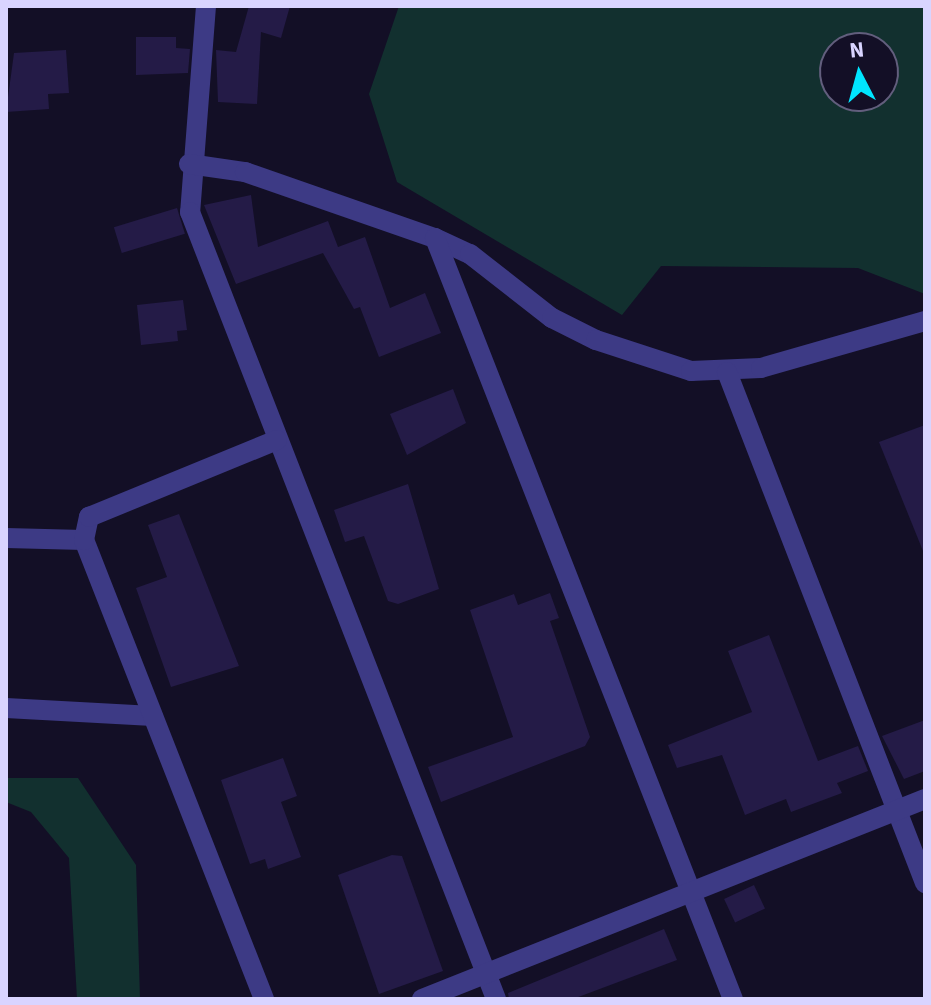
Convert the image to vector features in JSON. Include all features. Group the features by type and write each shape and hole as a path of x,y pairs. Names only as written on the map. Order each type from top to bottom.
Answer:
{"street":[{"path":"206,6 189,164 190,212 496,999"},
{"path":"189,164 245,172 435,238 470,254 552,318 596,340 691,371 727,372 801,359 925,321"},
{"path":"435,238 733,999"},
{"path":"727,372 925,883"},
{"path":"264,999 84,540 89,517 277,440"},
{"path":"6,538 84,540"},
{"path":"6,708 153,716"},
{"path":"422,999 925,799"}],"green space":[{"path":"399,6 925,6 925,294 858,268 661,266 622,315 397,182 369,94"},
{"path":"6,778 78,778 136,865 140,999 77,999 69,858 31,812 6,802"}],"building":[{"path":"249,6 290,6 281,38 261,32 257,104 218,102 216,50 236,52"},
{"path":"136,37 176,37 176,48 190,49 188,73 136,75"},
{"path":"66,50 69,93 48,94 49,109 6,112 14,53"},
{"path":"251,195 258,247 328,221 338,247 365,237 390,308 425,293 441,333 379,357 360,307 354,309 323,253 236,284 204,205"},
{"path":"177,208 185,234 122,253 114,227"},
{"path":"183,300 187,330 177,331 178,341 141,345 137,305"},
{"path":"453,389 466,423 407,455 390,414"},
{"path":"925,425 925,550 923,551 879,442"},
{"path":"408,484 439,589 398,604 388,601 364,536 345,542 334,510"},
{"path":"179,514 239,666 171,687 136,588 167,577 148,525"},
{"path":"550,593 559,618 550,621 590,737 585,746 441,802 428,767 513,737 470,610 514,594 518,605"},
{"path":"769,635 818,761 858,746 868,771 837,783 842,793 791,812 786,799 745,815 722,755 677,768 668,745 752,712 728,651"},
{"path":"925,720 925,771 904,779 882,736"},
{"path":"283,758 297,796 281,802 301,857 268,869 265,859 250,864 221,780"},
{"path":"392,855 402,856 443,971 379,994 338,875"},
{"path":"754,885 765,909 735,923 724,899"},
{"path":"664,929 677,960 573,999 509,999 508,993"}]}
